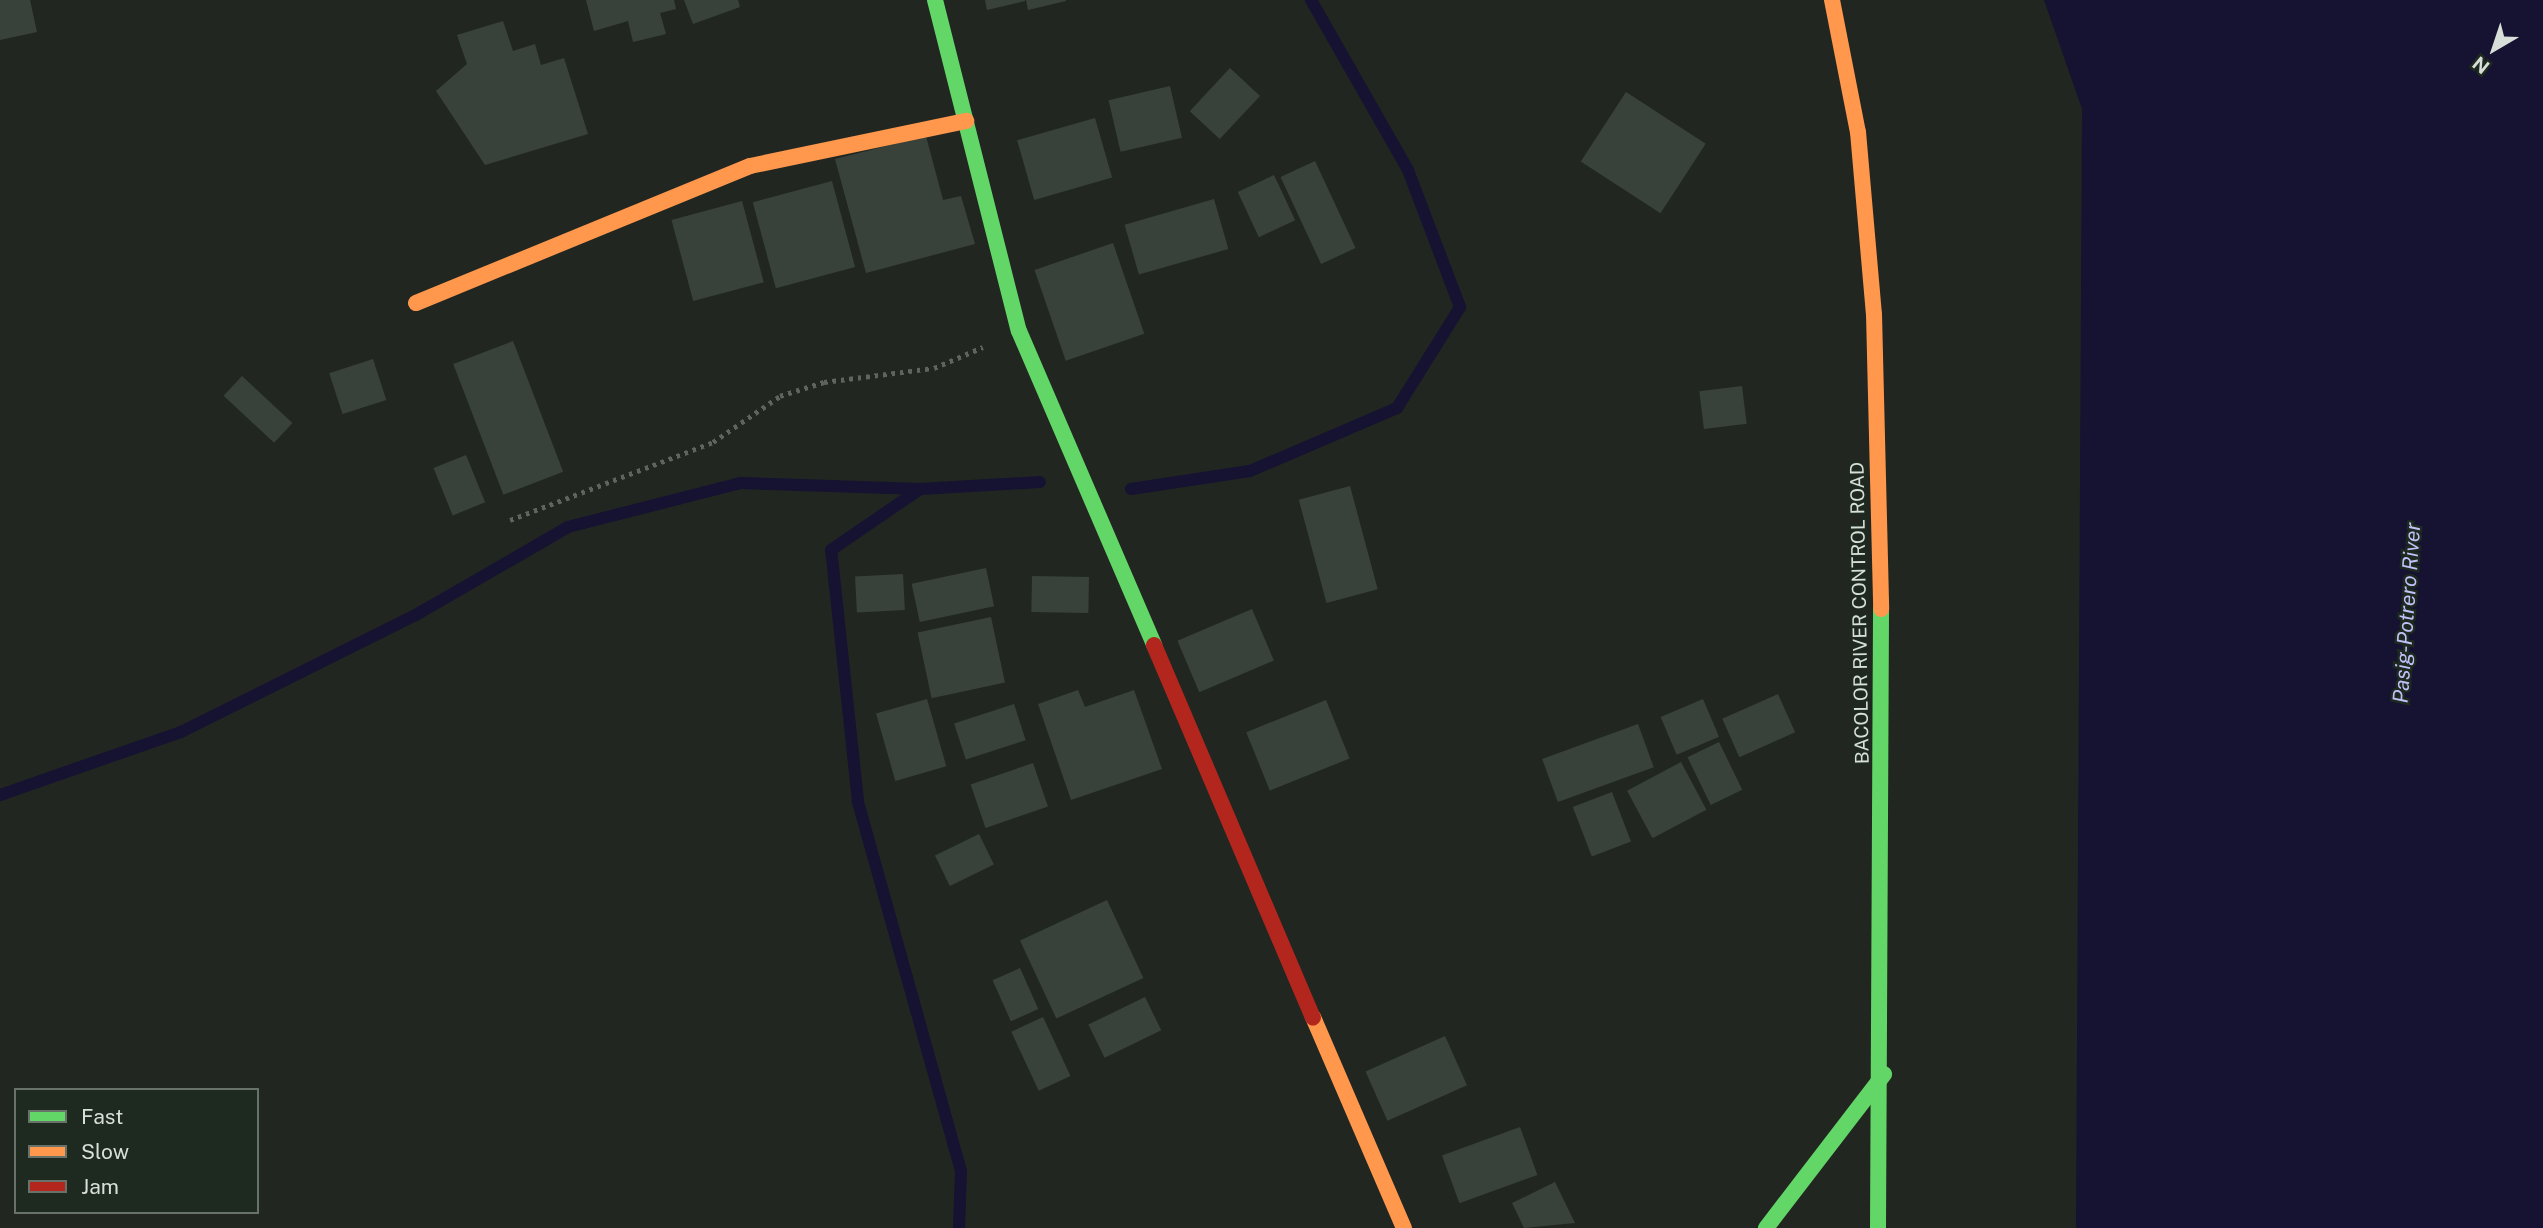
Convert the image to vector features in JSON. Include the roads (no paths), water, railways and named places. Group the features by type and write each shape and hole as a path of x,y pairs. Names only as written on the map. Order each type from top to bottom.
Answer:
{"street":[{"path":"935,0 1019,331 1404,1228"},
{"name":"BACOLOR RIVER CONTROL ROAD","path":"1832,0 1858,132 1874,314 1884,1074 1878,1228"},
{"path":"416,303 750,166 966,121"},
{"path":"1766,1228 1884,1074"}],"water":[{"name":"Pasig-Potrero River","path":"2044,0 2543,0 2543,1228 2076,1228 2082,109"}],"waterway":[{"path":"1131,489 1250,471 1397,408 1460,307 1408,170 1311,0"},
{"path":"959,1228 961,1171 858,801 831,550 920,489 1040,482"},
{"path":"0,795 181,732 414,616 568,527 740,483 920,489"}]}
